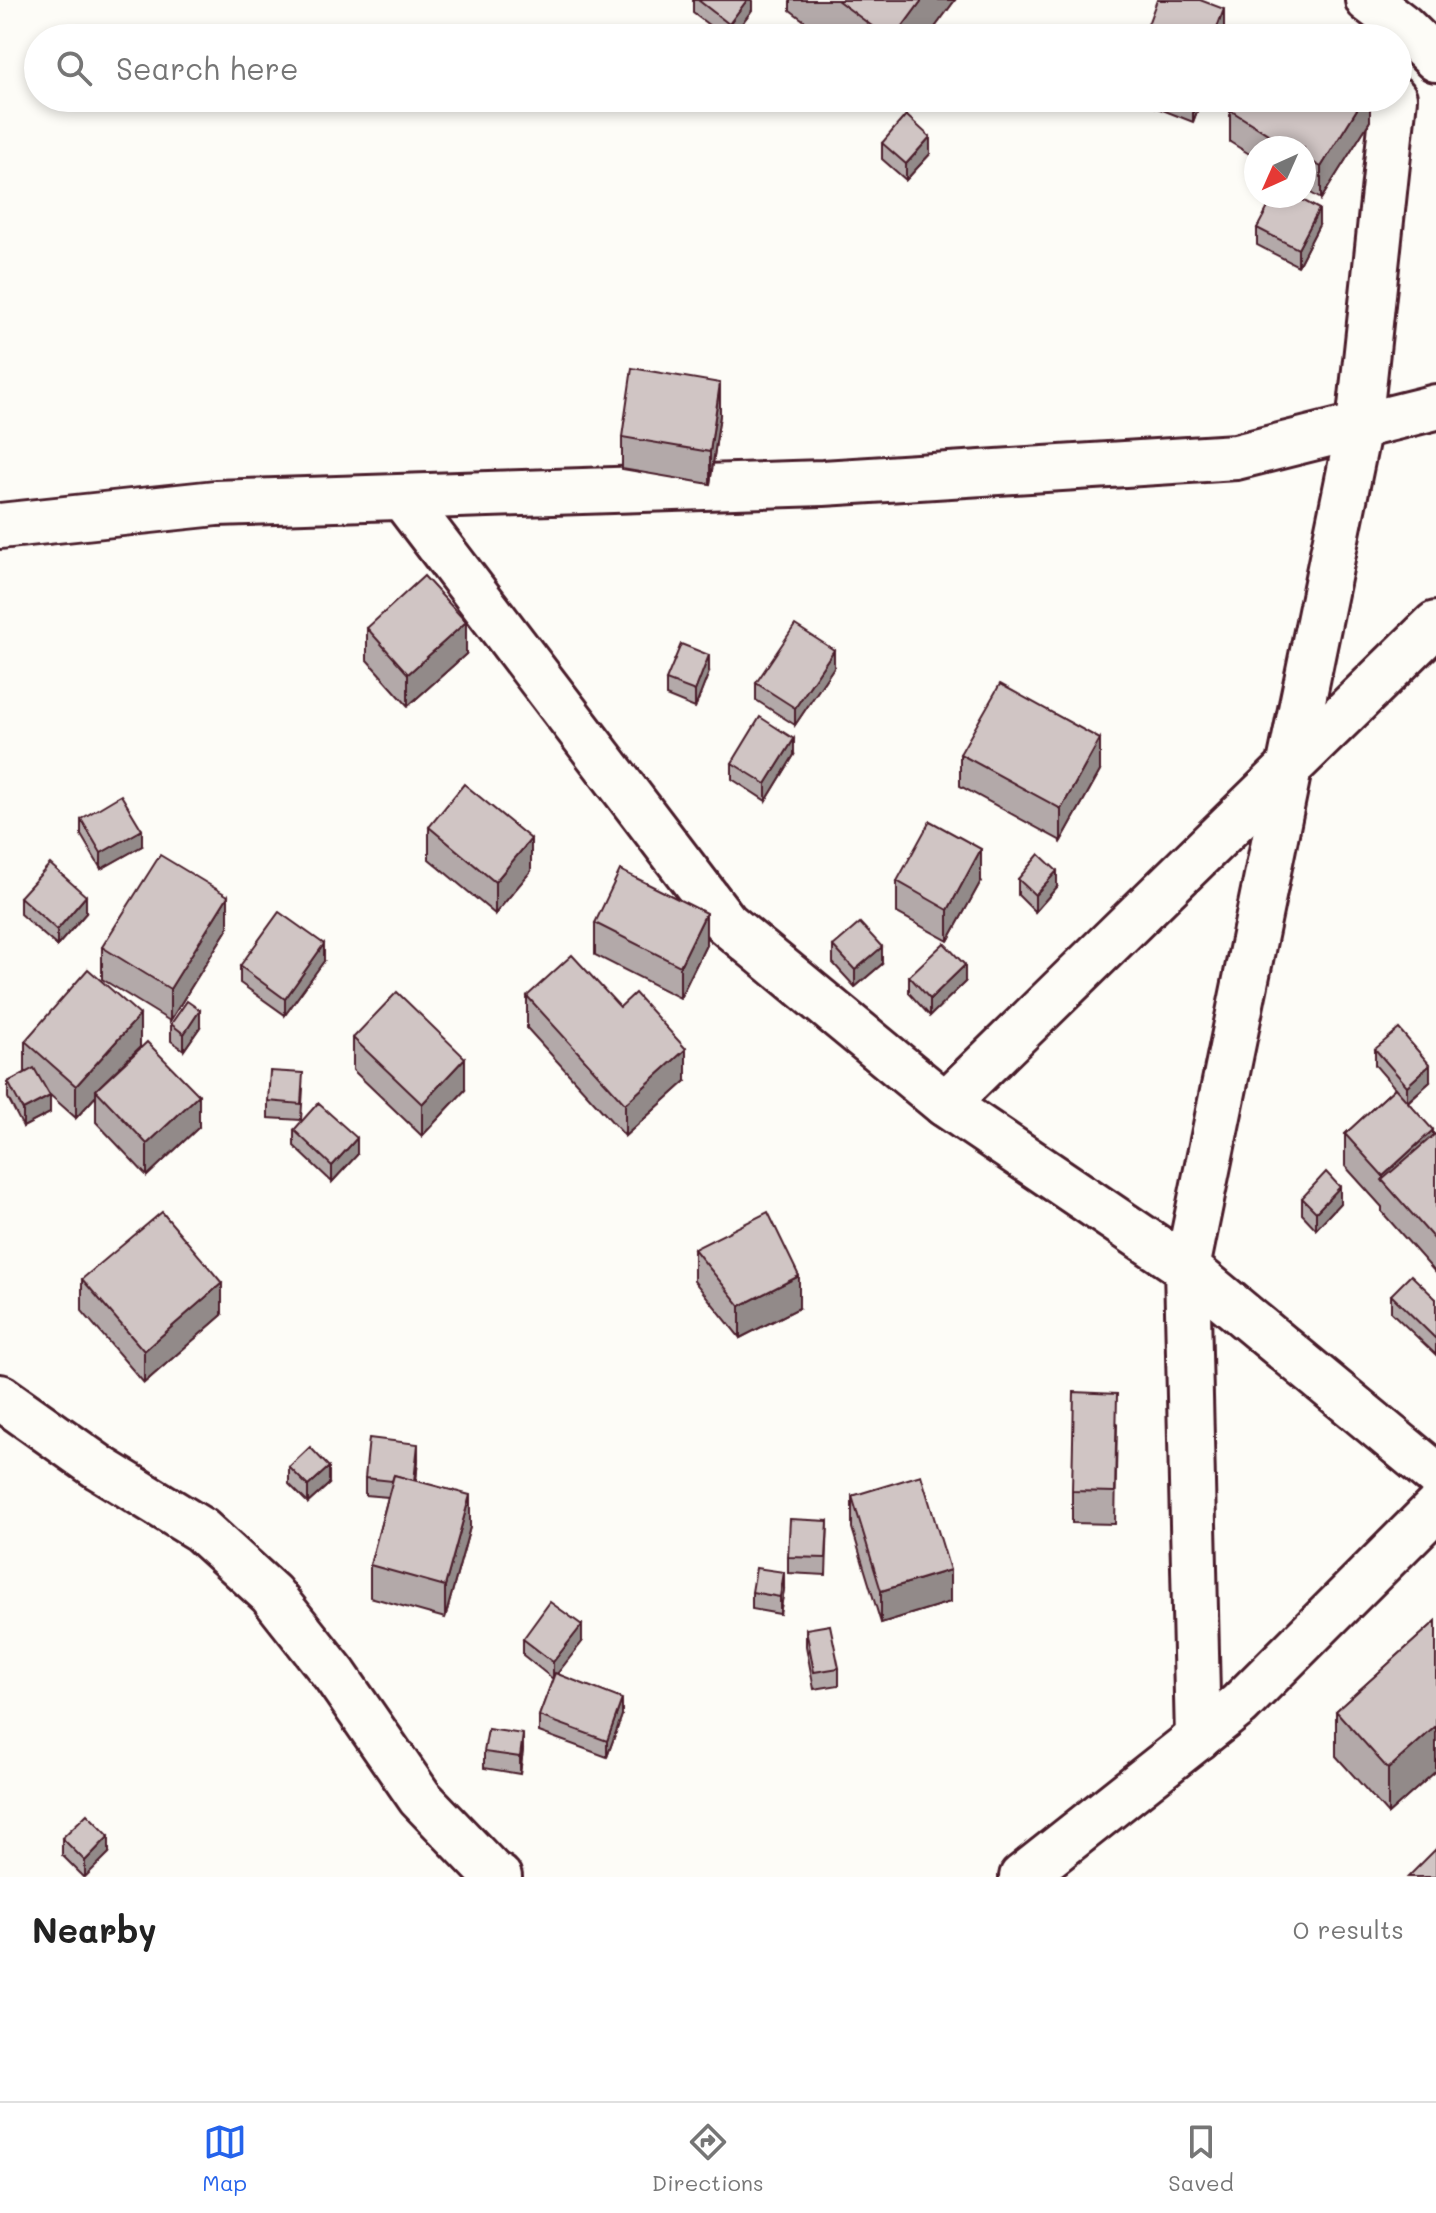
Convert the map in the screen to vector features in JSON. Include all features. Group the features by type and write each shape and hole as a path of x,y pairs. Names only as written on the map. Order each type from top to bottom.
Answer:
{"street":[{"path":"1412,40 1436,59"},
{"path":"1198,1738 1187,1268 1359,426 1393,112"},
{"path":"0,526 216,503 823,483 1236,457 1436,407"},
{"path":"402,497 726,923 945,1104 1187,1268 1436,1475"},
{"path":"945,1104 1436,624"},
{"path":"0,1397 100,1468 201,1530 271,1594 335,1675 420,1798 499,1877"},
{"path":"1022,1877 1239,1705 1436,1508"}],"building":[{"path":"698,0 747,0 729,24"},
{"path":"837,0 922,0 904,24 869,24"},
{"path":"1157,0 1200,0 1224,9 1218,24 1148,24"},
{"path":"1233,112 1355,112 1321,167 1316,164 1316,136 1271,136"},
{"path":"906,115 930,137 906,164 882,143"},
{"path":"1268,208 1319,209 1298,249 1257,228"},
{"path":"632,368 720,383 710,452 622,437"},
{"path":"424,576 466,622 408,674 367,628"},
{"path":"795,625 834,650 795,708 756,683"},
{"path":"681,644 709,655 695,691 666,680"},
{"path":"1000,684 1100,739 1061,809 960,754"},
{"path":"760,717 794,739 766,784 732,763"},
{"path":"464,784 531,839 495,882 429,827"},
{"path":"121,795 142,830 101,853 81,819"},
{"path":"930,821 981,849 948,910 897,881"},
{"path":"1039,854 1057,871 1035,895 1018,879"},
{"path":"160,855 228,896 170,989 102,947"},
{"path":"50,864 86,896 57,930 20,897"},
{"path":"620,870 706,913 680,966 595,923"},
{"path":"279,912 324,944 285,999 240,966"},
{"path":"860,923 882,947 855,970 833,946"},
{"path":"944,943 965,965 930,999 909,976"},
{"path":"572,955 620,1007 635,993 686,1049 625,1104 527,996"},
{"path":"88,969 140,1015 76,1086 25,1041"},
{"path":"397,992 465,1058 422,1104 353,1038"},
{"path":"187,1001 200,1010 184,1034 171,1024"},
{"path":"1399,1029 1430,1065 1407,1086 1375,1049"},
{"path":"147,1042 199,1095 147,1144 96,1090"},
{"path":"34,1068 50,1096 23,1110 8,1082"},
{"path":"270,1071 303,1073 301,1104 268,1101"},
{"path":"1395,1088 1433,1130 1383,1176 1345,1134"},
{"path":"318,1103 357,1138 332,1166 294,1130"},
{"path":"1436,1135 1436,1241 1382,1180"},
{"path":"1326,1172 1340,1187 1316,1212 1302,1198"},
{"path":"162,1212 222,1283 144,1351 82,1279"},
{"path":"768,1212 799,1276 740,1306 694,1249"},
{"path":"1411,1275 1436,1299 1436,1339 1391,1295"},
{"path":"1074,1392 1117,1394 1115,1492 1072,1491"},
{"path":"369,1438 418,1444 414,1481 394,1475 392,1481 365,1478"},
{"path":"310,1447 329,1467 308,1486 289,1467"},
{"path":"394,1475 470,1495 445,1586 370,1565"},
{"path":"921,1475 950,1570 881,1591 852,1496"},
{"path":"790,1519 828,1521 826,1558 788,1557"},
{"path":"756,1568 784,1572 780,1597 752,1592"},
{"path":"550,1602 582,1625 553,1662 523,1639"},
{"path":"1436,1621 1436,1726 1388,1769 1336,1711"},
{"path":"830,1625 839,1668 814,1672 806,1629"},
{"path":"555,1673 622,1699 607,1741 539,1716"},
{"path":"488,1729 523,1734 520,1757 484,1752"},
{"path":"87,1814 109,1836 85,1861 62,1838"},
{"path":"1436,1849 1436,1877 1408,1877"}]}
